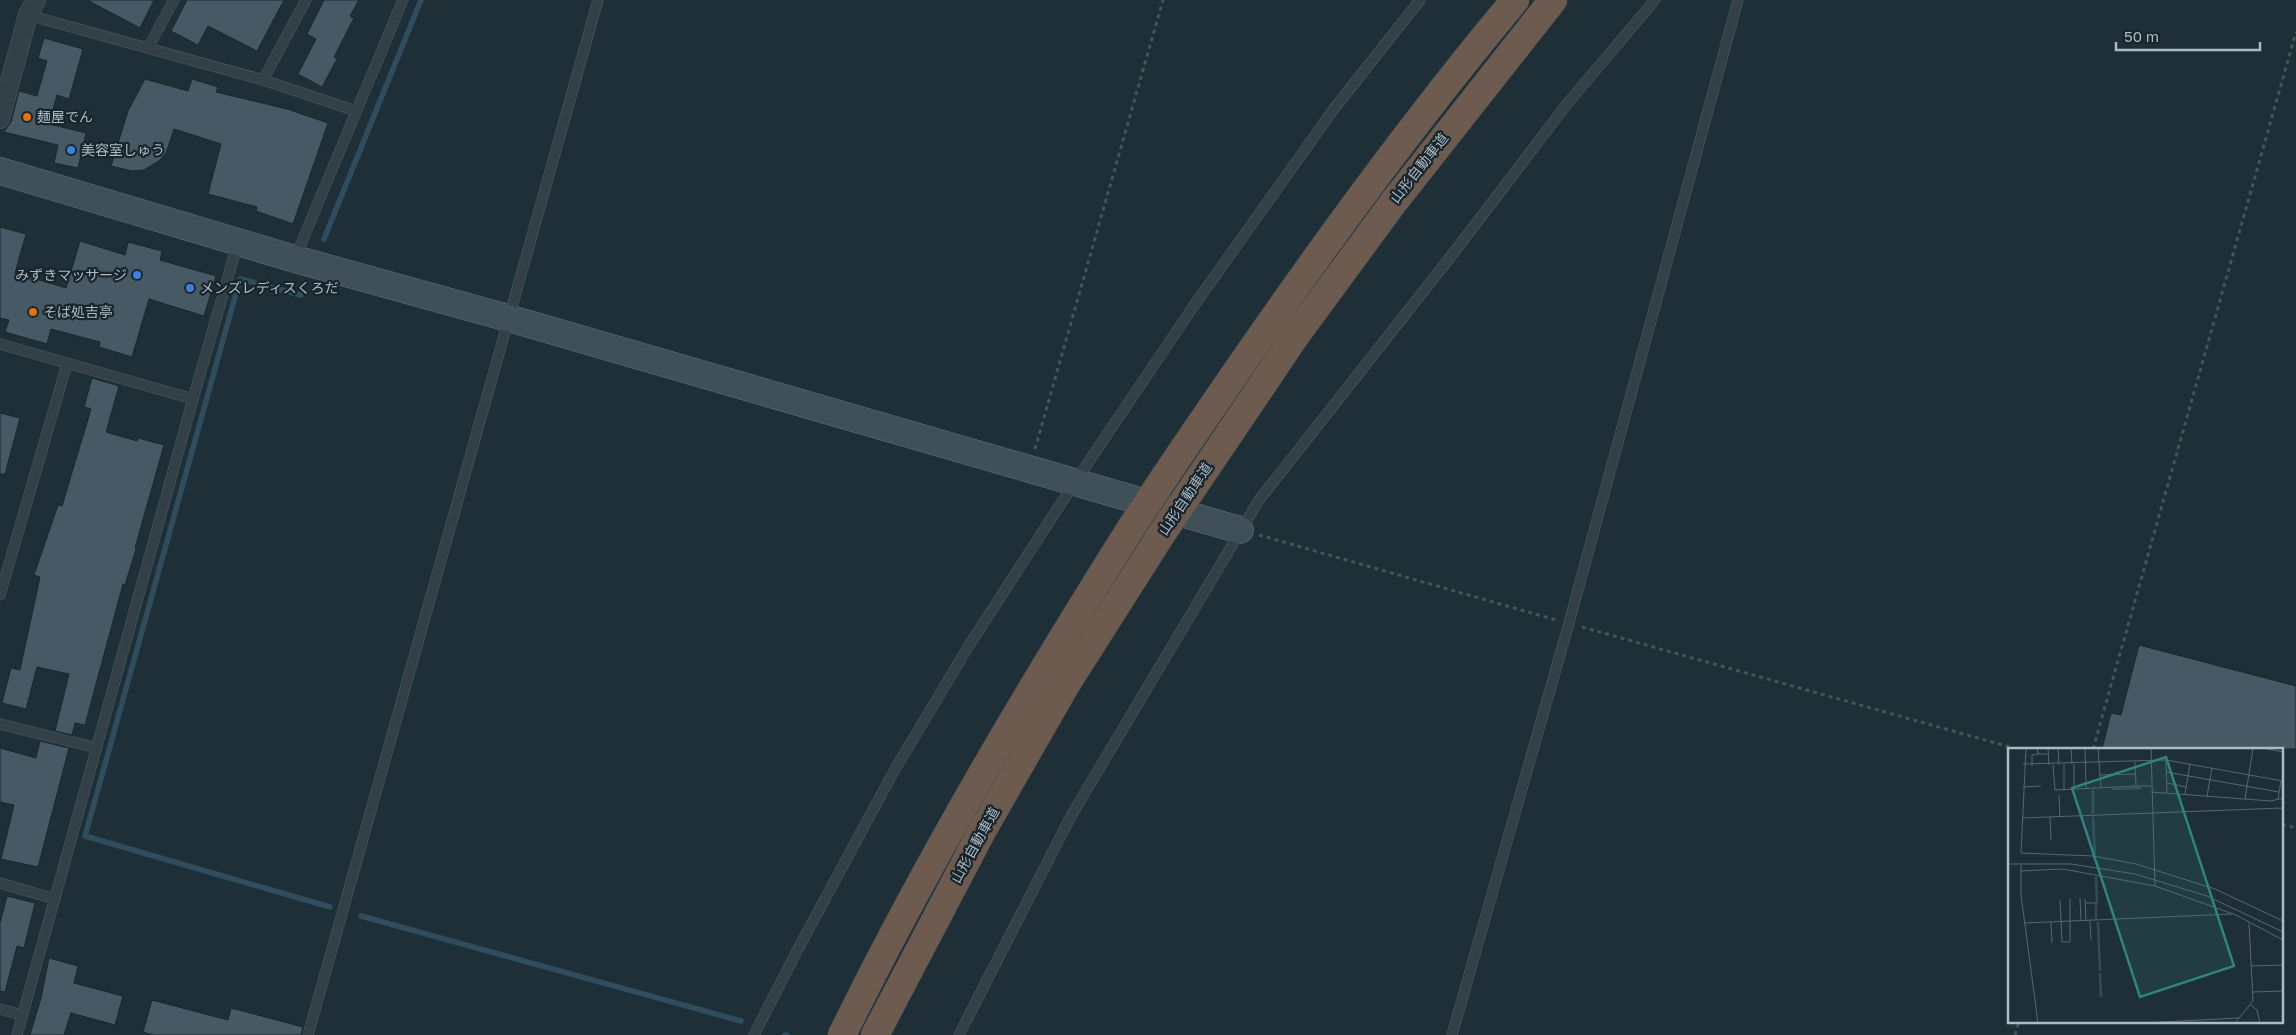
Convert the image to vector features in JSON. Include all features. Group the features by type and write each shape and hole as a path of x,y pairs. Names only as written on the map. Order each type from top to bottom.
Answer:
{"highway":[{"name":"山形自動車道","path":"842,1035 880,959 960,812 1038,675 1130,528 1272,318 1362,195 1515,0"},
{"name":"山形自動車道","path":"876,1035 982,831 1065,686 1159,538 1296,335 1387,211 1553,0"}],"street":[{"path":"0,119 32,7"},
{"path":"0,170 294,259 508,318 1240,530"}],"lane":[{"path":"148,48 174,0"},
{"path":"263,80 306,0"},
{"path":"294,259 402,0"},
{"path":"308,1035 598,0"},
{"path":"754,1035 894,770 968,647 1075,482 1193,307 1322,126 1420,0"},
{"path":"959,1035 1071,816 1259,500 1455,251 1567,104 1655,0"},
{"path":"1452,1035 1569,624 1738,0"},
{"path":"32,7 148,48 263,80 356,110"},
{"path":"17,1035 192,399 238,242"},
{"path":"0,344 192,399"},
{"path":"0,595 66,364"},
{"path":"0,724 97,748"},
{"path":"0,883 55,898"},
{"path":"0,1008 22,1015"}],"path":[{"path":"1030,469 1163,0"},
{"path":"2093,748 2296,32"},
{"path":"1240,530 2013,748"},
{"path":"2015,1035 2019,1022"}],"building":[{"path":"87,0 154,0 140,28"},
{"path":"187,0 284,0 257,51 208,26 198,45 171,31"},
{"path":"324,0 359,0 350,16 354,18 334,57 337,59 322,87 298,74 316,39 307,34"},
{"path":"44,38 83,49 69,99 57,95 49,124 86,133 78,168 54,163 58,145 4,132 11,122 19,91 37,96 47,61 38,58"},
{"path":"145,79 188,91 192,79 218,87 216,92 287,109 328,123 293,224 256,211 257,207 208,194 221,144 174,129 166,153 160,160 144,170 132,171 111,166 128,111"},
{"path":"0,227 26,234 15,273 66,288 80,241 125,255 128,242 162,251 160,260 216,276 204,316 149,299 132,357 99,347 100,342 51,329 47,344 5,332 9,320 0,318"},
{"path":"92,378 119,386 106,432 137,441 138,438 164,445 136,549 125,585 123,584 85,725 75,723 72,735 55,731 69,674 37,667 26,709 2,703 11,668 20,670 40,577 34,575 58,505 62,506 91,409 84,407"},
{"path":"0,413 20,418 5,474 0,474"},
{"path":"2139,645 2296,686 2296,749 2102,748 2111,713 2121,715"},
{"path":"40,741 69,748 38,867 1,859 14,805 0,802 0,748 36,758"},
{"path":"7,896 35,903 24,948 17,946 5,992 0,991 0,923"},
{"path":"49,958 78,966 74,983 123,996 115,1025 71,1013 64,1035 30,1035 41,998"},
{"path":"152,1000 228,1020 231,1008 303,1027 301,1035 153,1035 143,1032"}],"waterway":[{"path":"324,239 421,0"},
{"path":"301,295 240,279 85,836 330,907"},
{"path":"361,916 741,1021"}],"place":[{"name":"麺屋でん","path":"27,117"},
{"name":"美容室しゅう","path":"71,150"},
{"name":"みずきマッサージ","path":"137,275"},
{"name":"メンズレディスくろだ","path":"190,288"},
{"name":"そば処吉亭","path":"33,312"}]}
